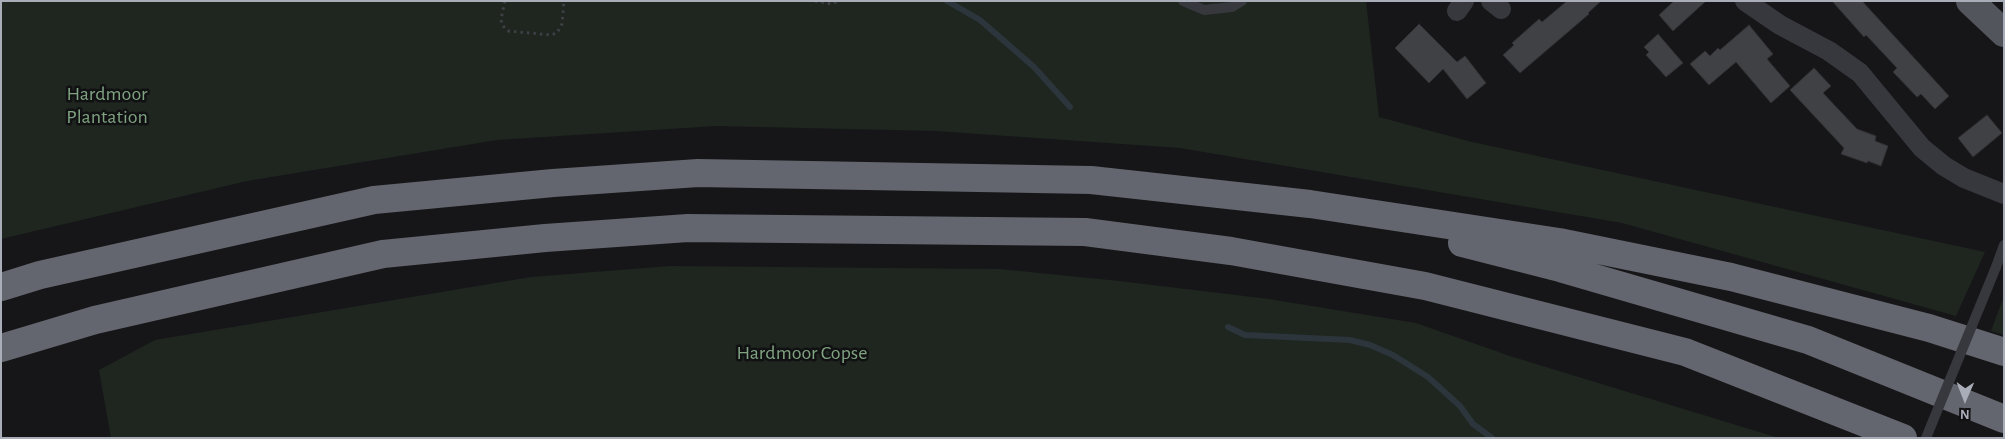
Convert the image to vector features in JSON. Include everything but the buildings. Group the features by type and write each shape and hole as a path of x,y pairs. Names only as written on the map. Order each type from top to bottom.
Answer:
{"highway":[{"path":"1,287 40,275 374,200 553,183 698,173 1090,180 1310,204 1559,242 1731,278 1928,328 2004,352"},
{"path":"1310,204 1560,268 1808,340 2004,419"},
{"path":"1,348 95,320 383,254 545,238 688,228 1085,232 1231,252 1425,286 1685,352 1903,438"}],"main road":[{"path":"1970,1 2004,33"}],"street":[{"path":"1744,1 1780,25 1829,51 1860,73 1922,148 1944,166 1964,178 2004,194"}],"lane":[{"path":"1183,1 1204,10 1232,6 1242,1"},
{"path":"1926,438 2004,245"}],"path":[{"path":"505,1 501,19 502,25 508,31 551,35 557,33 562,24 564,1"},
{"path":"815,1 832,4 838,1"}],"green space":[{"name":"Hardmoor Plantation","path":"1,1 1366,1 1379,117 1472,142 1985,252 1956,316 1622,223 1180,148 936,131 716,126 497,140 247,181 1,239"},
{"name":"Hardmoor Copse","path":"670,266 1000,269 1269,299 1416,323 1513,357 1779,438 111,438 99,370 155,340 531,277"},
{"path":"2004,296 2004,335 1991,331"}],"waterway":[{"path":"947,1 980,20 1034,67 1070,107"},
{"path":"1228,327 1245,335 1350,340 1370,345 1393,355 1428,377 1460,406 1473,424 1492,438"}]}
